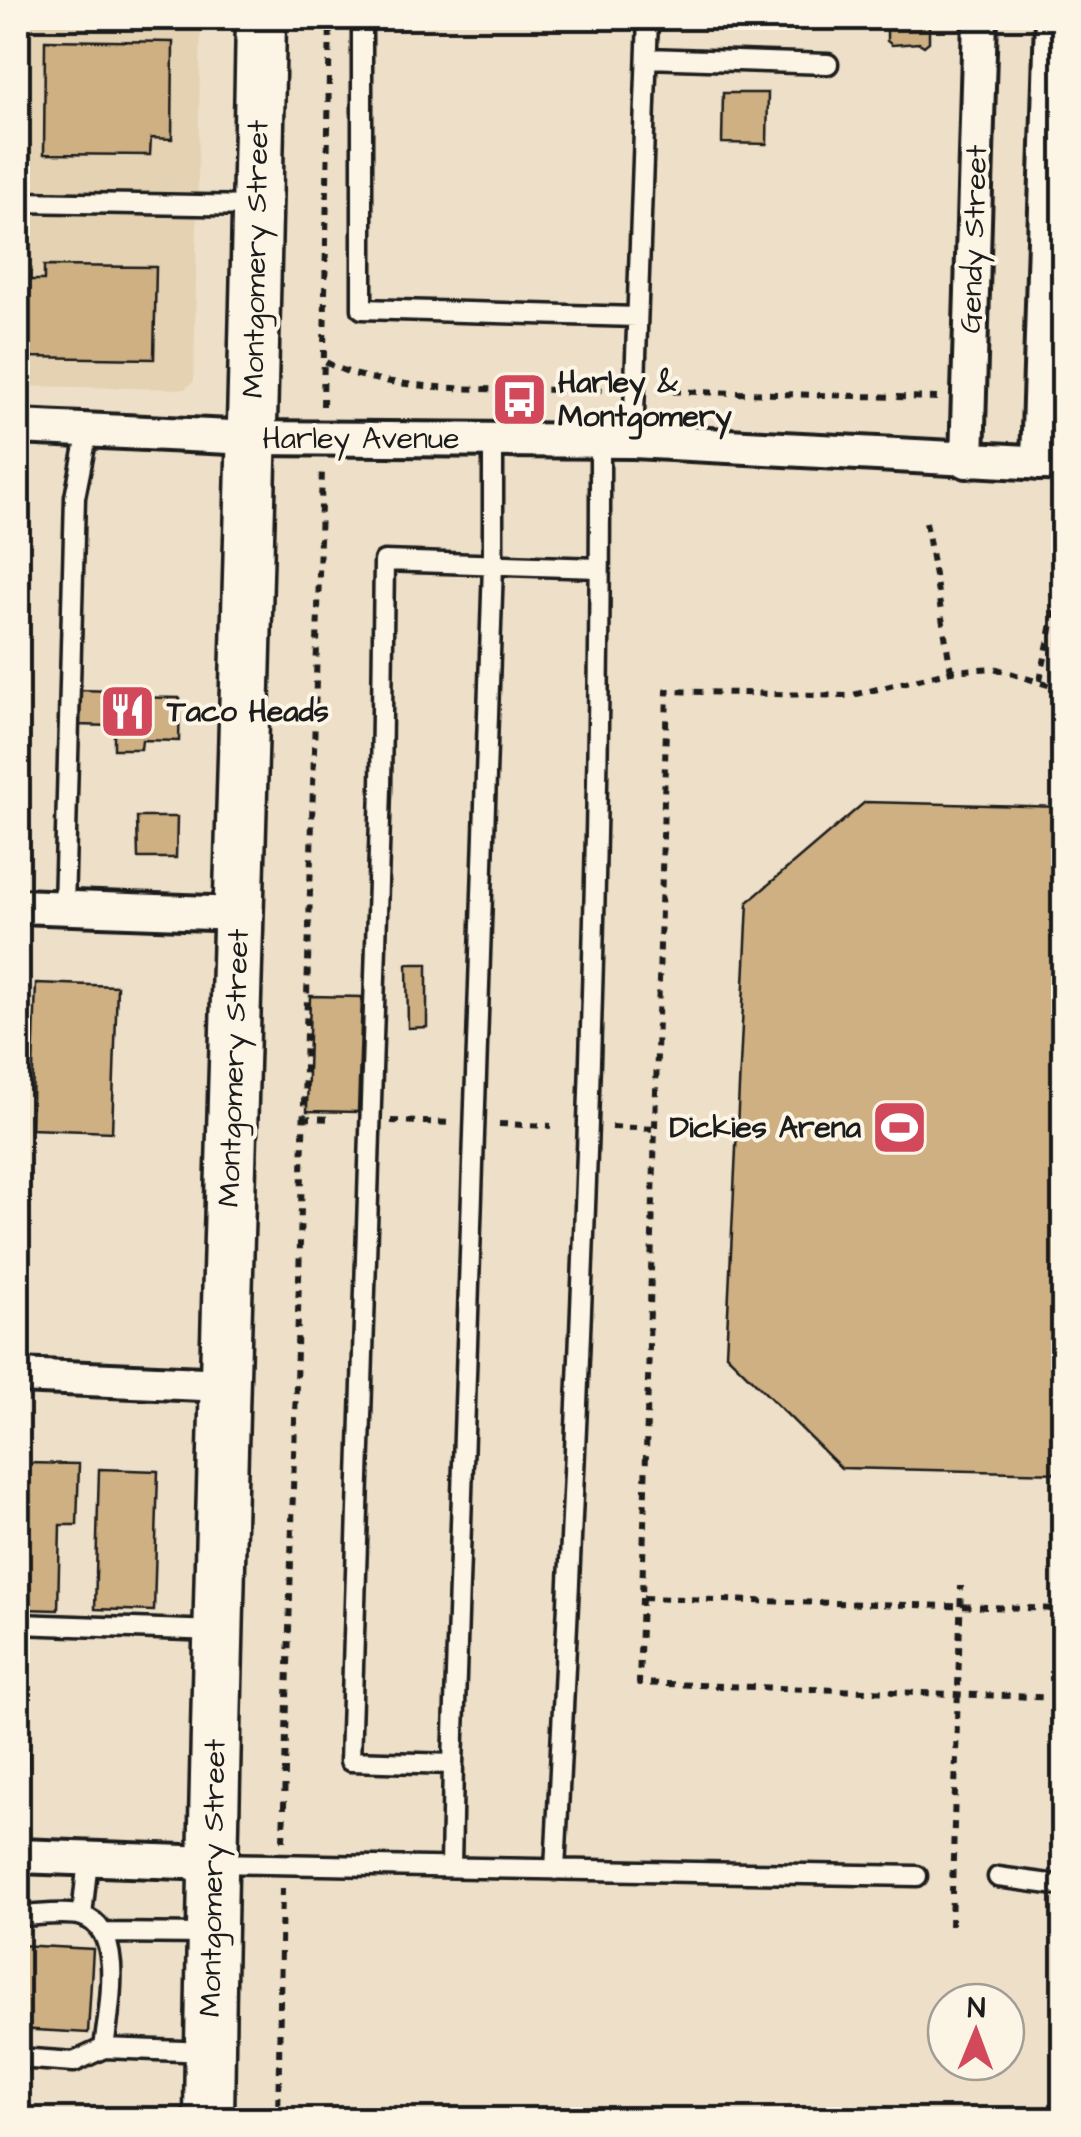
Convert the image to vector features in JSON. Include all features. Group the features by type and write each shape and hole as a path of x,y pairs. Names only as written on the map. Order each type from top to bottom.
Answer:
{"main road":[{"name":"Montgomery Street","path":"209,2120 212,1863 261,18"}],"street":[{"name":"Gendy Street","path":"968,461 980,18"},
{"path":"1051,463 1052,18"},
{"name":"Harley Avenue","path":"18,428 252,438 633,441 1051,463"},
{"path":"18,906 238,914"},
{"path":"18,1376 226,1385"},
{"path":"18,1856 212,1863"}],"lane":[{"path":"362,18 362,309 637,317"},
{"path":"633,441 648,18"},
{"path":"646,58 828,64"},
{"path":"18,202 257,206"},
{"path":"64,908 75,496 88,430"},
{"path":"451,1867 493,564 493,440"},
{"path":"555,1870 584,1227 600,440"},
{"path":"453,1764 350,1761 382,788 384,561 599,568"},
{"path":"18,1624 218,1631"},
{"path":"82,1916 88,1859"},
{"path":"212,1863 917,1876"},
{"path":"998,1878 1064,1886"},
{"path":"18,1916 82,1916 104,1933 211,1934"},
{"path":"104,1933 112,1968 104,2048"},
{"path":"18,2058 74,2062 104,2048 210,2052"}],"path":[{"path":"278,2120 322,540 330,18"},
{"path":"325,362 338,370 403,385 970,399"},
{"path":"926,522 951,671"},
{"path":"1040,680 1064,566"},
{"path":"1064,690 994,668 951,671 850,696 667,691 639,1682 1064,1698"},
{"path":"304,1118 334,1119"},
{"path":"390,1121 458,1123"},
{"path":"499,1124 551,1126"},
{"path":"611,1128 655,1129"},
{"path":"951,1926 961,1586"},
{"path":"642,1598 1064,1609"}],"shaded area":[{"path":"18,18 201,18 194,381 185,389 18,386"}],"building":[{"path":"887,18 929,18 929,42 924,46 892,45 887,41"},
{"path":"45,40 173,42 172,139 151,138 150,155 44,154"},
{"path":"723,93 768,93 767,144 722,143"},
{"path":"44,266 156,267 154,359 25,357 26,280 44,280"},
{"name":"Taco Heads","path":"77,690 116,691 116,697 180,698 179,741 142,740 141,749 114,749 114,726 76,725"},
{"name":"Dickies Arena","path":"865,802 1064,807 1064,1473 841,1468 726,1354 748,902"},
{"path":"137,817 177,817 176,858 138,858"},
{"path":"407,964 427,964 427,1027 408,1028"},
{"path":"18,979 25,980 19,1042"},
{"path":"36,983 117,986 112,1132 31,1129"},
{"path":"310,996 362,997 358,1112 307,1111"},
{"path":"21,1076 19,1126 18,1126"},
{"path":"25,1463 79,1464 77,1525 60,1525 58,1610 22,1609"},
{"path":"99,1469 158,1471 154,1611 95,1609"},
{"path":"18,1655 30,1655 27,1782 18,1781"},
{"path":"18,1945 93,1949 88,2033 18,2029"}],"place":[{"name":"Harley & Montgomery","path":"519,400"},
{"name":"Taco Heads","path":"128,712"},
{"name":"Dickies Arena","path":"900,1128"}]}
